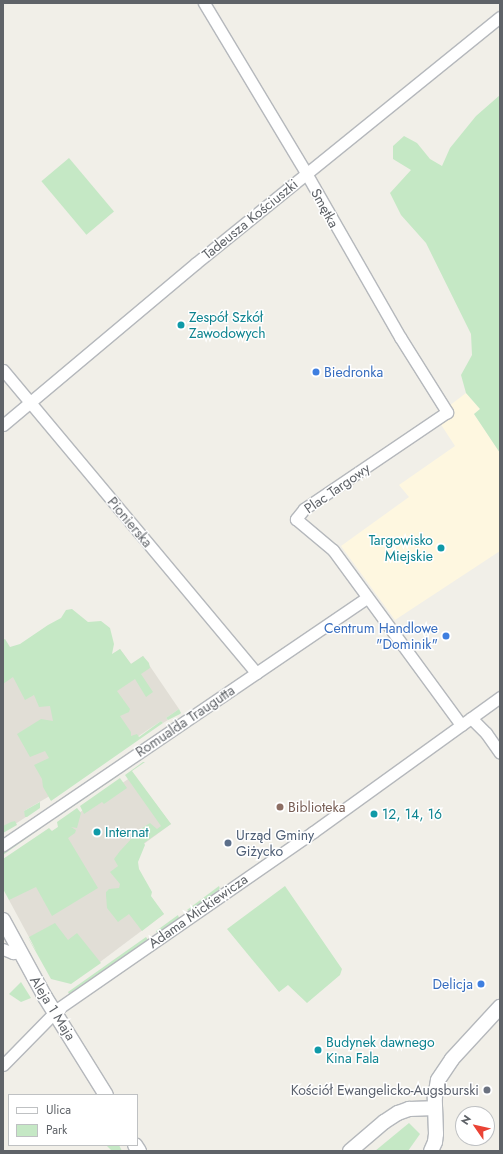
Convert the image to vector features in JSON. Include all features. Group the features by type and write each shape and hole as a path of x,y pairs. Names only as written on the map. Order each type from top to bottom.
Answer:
{"street":[{"name":"Smętka","path":"204,3 306,173 396,331 447,412"},
{"name":"Tadeusza Kościuszki","path":"3,425 306,173 500,17"},
{"name":"Pionierska","path":"3,370 256,673"},
{"name":"Plac Targowy","path":"367,598 333,550 296,519 304,509 447,412"},
{"name":"Romualda Traugutta","path":"3,845 367,598"},
{"path":"367,598 461,725"},
{"name":"Adama Mickiewicza","path":"3,1066 55,1011 313,832 500,697"},
{"path":"471,718 486,733 500,753"},
{"name":"Aleja 1 Maja","path":"3,920 19,951 105,1094"},
{"path":"3,949 13,952 19,951"},
{"path":"431,1151 435,1142 436,1134 434,1108 435,1090 440,1076 452,1059 500,1007"},
{"path":"350,1151 384,1122 398,1113 409,1110 434,1108"}],"shaded area":[{"name":"Targowisko Miejskie","path":"466,393 480,409 474,414 500,453 500,551 395,620 341,546 409,497 399,485 455,446 440,423 449,406"},
{"path":"120,649 131,664 143,656 179,709 166,718 168,720 163,723 161,721 48,797 24,811 26,817 3,832 3,677 93,668"},
{"path":"134,775 171,824 122,860 164,914 100,962 51,978 9,900 3,865"}],"green space":[{"path":"500,95 500,453 474,414 480,409 466,393 461,375 472,355 471,334 426,243 401,215 390,193 411,170 393,159 393,146 404,136 417,143 430,159 442,166 450,148 476,116"},
{"path":"69,158 114,212 86,235 41,181"},
{"path":"72,609 88,622 101,621 110,628 114,644 112,654 120,649 131,664 143,656 149,663 150,668 141,674 153,692 146,697 135,679 117,691 130,709 129,712 120,716 131,732 131,736 137,734 139,737 161,721 163,723 51,801 43,787 42,779 34,765 49,758 45,751 30,757 17,734 41,719 53,721 50,706 39,707 34,695 25,700 13,677 3,684 3,640 5,639 10,647 20,644 61,618 66,610"},
{"path":"179,709 180,714 168,720 166,718"},
{"path":"145,762 132,771 171,824 144,843 145,845 138,862 139,869 152,892 151,896 164,914 142,931 129,914 118,922 107,908 106,892 109,889 119,888 120,884 110,872 118,866 114,859 134,836 133,834 150,823 157,829 161,826 125,775"},
{"path":"118,776 56,818 57,816"},
{"path":"120,778 127,788 104,804 102,802 84,814 80,806"},
{"path":"40,802 40,808 25,817 24,811"},
{"path":"77,808 81,813 77,828 71,827 76,830 75,833 68,838 98,888 52,916 36,887 9,900 3,889 3,859 49,828 52,831 58,827 57,822"},
{"path":"15,821 17,825 3,833 3,826"},
{"path":"44,826 3,855 3,853"},
{"path":"219,886 220,889 189,911 187,910"},
{"path":"285,886 342,969 340,975 307,1003 288,985 279,992 227,929"},
{"path":"178,915 179,918 157,933 156,931"},
{"path":"55,923 68,940 77,933 101,963 71,984 51,979 27,936 37,952 29,937"},
{"path":"146,937 148,940 69,994 68,992"},
{"path":"21,982 31,998 21,1002 9,994"},
{"path":"409,1123 420,1134 408,1151 375,1151"},
{"path":"107,1146 120,1146 122,1151 112,1151"}],"place":[{"name":"Zespół Szkół Zawodowych","path":"181,325"},
{"name":"Biedronka","path":"316,372"},
{"name":"Targowisko Miejskie","path":"441,548"},
{"name":"Centrum Handlowe \"Dominik\"","path":"446,636"},
{"name":"Biblioteka","path":"280,807"},
{"name":"12, 14, 16","path":"374,814"},
{"name":"Internat","path":"97,832"},
{"name":"Urząd Gminy Giżycko","path":"228,843"},
{"name":"Delicja","path":"481,984"},
{"name":"Budynek dawnego Kina Fala","path":"318,1050"},
{"name":"Kościół Ewangelicko-Augsburski","path":"487,1090"}]}
